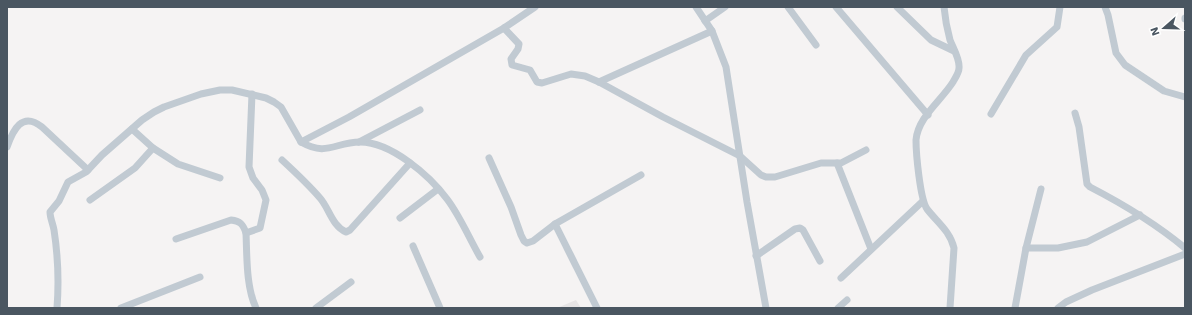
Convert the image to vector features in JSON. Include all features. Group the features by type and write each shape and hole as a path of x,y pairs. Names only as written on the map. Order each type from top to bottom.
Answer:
{"street":[{"path":"301,142 349,117 504,28 535,7"},
{"path":"696,7 712,32 726,67 756,256 766,308"},
{"path":"705,21 725,7"},
{"path":"788,7 816,45"},
{"path":"836,7 928,115"},
{"path":"898,7 931,40 954,51"},
{"path":"944,7 949,38 958,61 959,69 950,87 921,123 916,140 920,190 923,201 926,208 948,232 954,248 950,308"},
{"path":"990,114 1026,55 1057,27 1060,7"},
{"path":"1105,7 1116,53 1125,65 1164,91 1185,97"},
{"path":"504,28 519,44 518,49 511,59 512,65 528,68 532,72 537,82 542,83 567,75 578,74 599,82 663,117 740,156 761,175 771,178 821,163 844,162 866,150"},
{"path":"599,82 712,32"},
{"path":"57,308 58,268 54,230 50,212 59,201 68,182 88,170 102,155 154,112 170,104 200,94 220,90 232,90 252,94 266,98 281,107 301,142 316,149 324,149 359,142 420,110"},
{"path":"246,233 260,228 266,204 265,196 253,178 249,167 252,94"},
{"path":"1075,113 1079,127 1087,184 1140,215 1185,248"},
{"path":"7,147 16,128 22,123 30,120 36,122 42,127 88,170"},
{"path":"132,129 153,148 178,164 220,178"},
{"path":"359,142 384,147 410,163 438,189 452,206 480,257"},
{"path":"90,200 128,174 153,148"},
{"path":"489,158 511,207 524,241 527,243 533,241 555,224 641,175"},
{"path":"282,160 319,197 332,218 346,232 350,230 410,163"},
{"path":"837,163 871,249"},
{"path":"400,218 438,189"},
{"path":"1016,308 1026,248 1041,189"},
{"path":"841,278 923,201"},
{"path":"1026,248 1058,248 1087,242 1140,215"},
{"path":"176,239 231,220 239,221 243,224 246,233 250,289 256,308"},
{"path":"555,224 597,308"},
{"path":"756,256 795,229 800,228 803,230 820,261"},
{"path":"413,246 440,308"},
{"path":"1058,308 1066,302 1092,290 1185,254"},
{"path":"121,308 200,277"},
{"path":"316,308 351,282"},
{"path":"838,308 847,300"}],"shaded area":[{"path":"576,300 581,308 557,308"}]}
